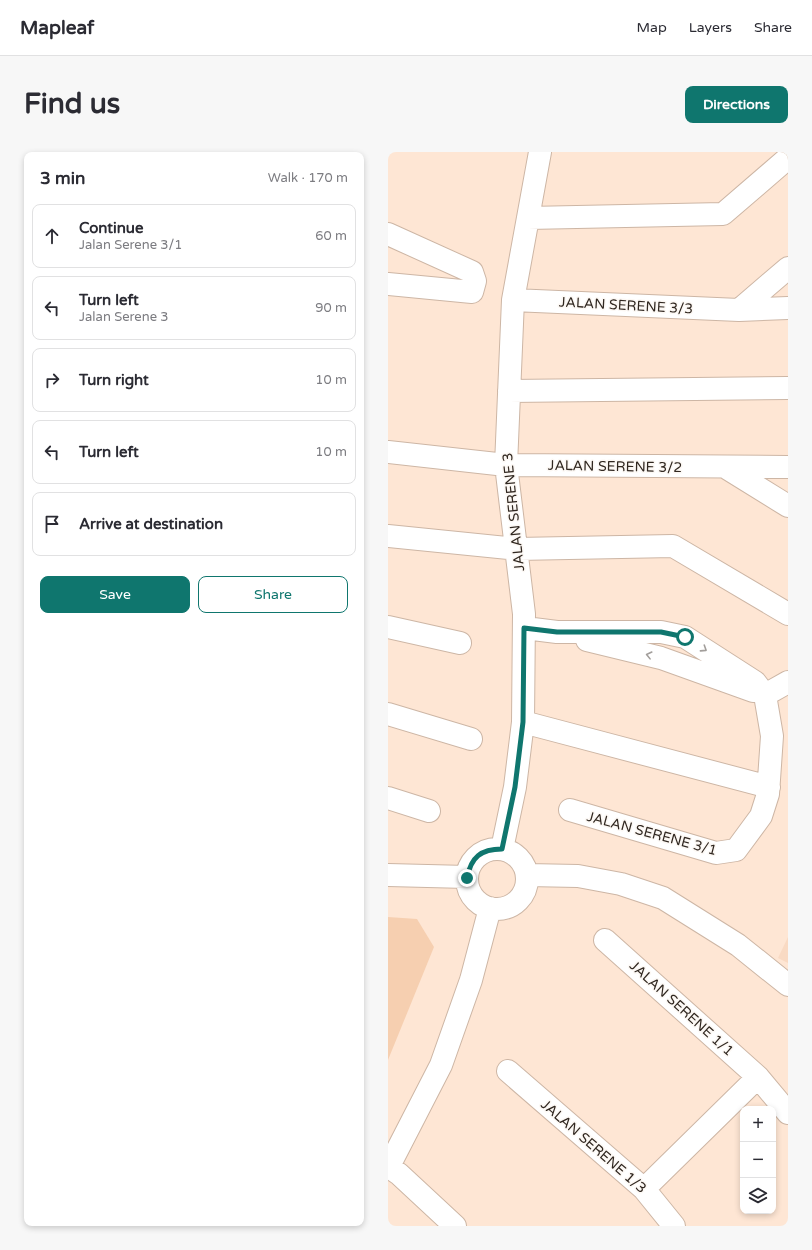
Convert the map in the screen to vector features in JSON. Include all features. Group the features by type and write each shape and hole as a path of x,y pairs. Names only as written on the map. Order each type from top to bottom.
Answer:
{"street":[{"name":"JALAN SERENE 3","path":"502,849 515,787 523,722 524,628 517,549 506,465 513,300 540,152"},
{"path":"528,218 723,214 788,158"},
{"path":"388,234 472,272 475,281 472,292 388,284"},
{"path":"739,310 788,268"},
{"name":"JALAN SERENE 3/3","path":"513,300 739,310 788,308"},
{"path":"509,391 788,388"},
{"name":"JALAN SERENE 3/2","path":"388,452 506,465 788,467"},
{"path":"725,467 788,506"},
{"path":"388,536 517,549 673,546 788,614"},
{"path":"388,627 460,643"},
{"path":"524,628 557,632 661,632 685,637 755,682 765,695"},
{"path":"557,632 661,658 765,695 788,682"},
{"name":"JALAN SERENE 3/1","path":"570,810 716,853 736,850 761,816 768,794 772,736 765,695"},
{"path":"388,714 471,739"},
{"path":"523,722 769,787"},
{"path":"388,798 429,811"},
{"path":"492,849 502,849 512,852 525,866 527,885 523,894 517,901 509,906 500,909 490,908 481,904 473,897 468,888 467,878 469,868 474,859 482,853 492,849"},
{"path":"388,875 467,878"},
{"path":"527,875 578,876 622,884 663,898 738,945 788,985"},
{"path":"455,1226 389,1167 441,1065 471,980 490,908"},
{"name":"JALAN SERENE 1/1","path":"605,940 758,1077 788,1113"},
{"name":"JALAN SERENE 1/3","path":"508,1071 644,1189 674,1226"},
{"path":"644,1189 758,1077"}],"shaded area":[{"path":"388,917 417,919 434,947 388,1060"},
{"path":"788,937 788,963 778,958"}],"route":[{"path":"467,878 469,868 474,859 482,853 492,849 502,849 515,787 523,722 524,628 557,632 661,632 685,637"}]}
